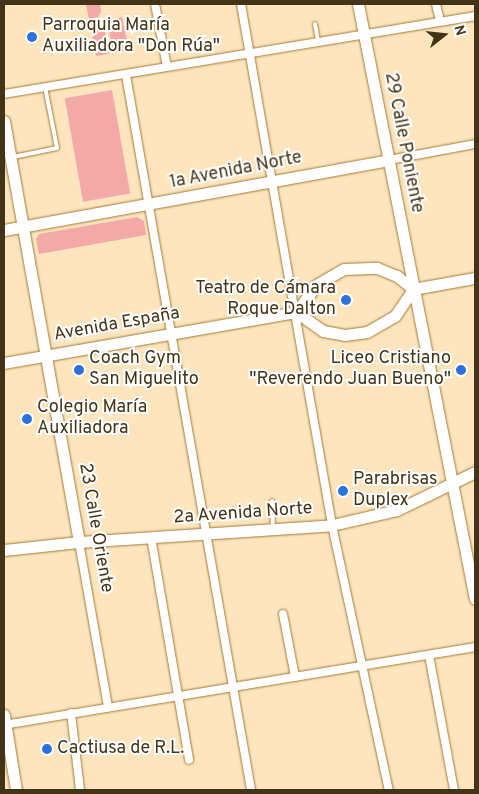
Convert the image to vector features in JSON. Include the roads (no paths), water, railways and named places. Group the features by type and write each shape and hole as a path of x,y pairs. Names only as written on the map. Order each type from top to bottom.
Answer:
{"street":[{"path":"155,4 167,67"},
{"path":"241,4 332,525 389,790"},
{"name":"29 Calle Poniente","path":"358,4 475,599"},
{"path":"436,4 440,22"},
{"path":"4,94 126,76 167,67 475,16"},
{"path":"126,76 173,333 204,534 234,687 251,790"},
{"name":"23 Calle Oriente","path":"4,120 108,707"},
{"name":"1a Avenida Norte","path":"4,230 475,144"},
{"path":"296,312 316,284 344,269 377,268 397,276 413,289"},
{"path":"296,312 313,326 328,332 345,335 366,332 395,316 413,289 475,278"},
{"name":"Avenida España","path":"4,363 296,312"},
{"name":"2a Avenida Norte","path":"4,550 79,542 332,525 397,510 452,485 475,472"},
{"path":"151,537 189,760"},
{"path":"283,614 295,677"},
{"path":"16,790 4,721 70,713 475,647"},
{"path":"429,655 454,790"},
{"path":"70,713 80,790"}],"lane":[{"path":"315,24 318,42"},
{"path":"10,157 57,148 45,87"},
{"path":"272,502 273,529"}],"place":[{"name":"Parroquia María Auxiliadora \"Don Rúa\"","path":"32,37"},
{"name":"Teatro de Cámara Roque Dalton","path":"346,300"},
{"name":"Coach Gym San Miguelito","path":"79,370"},
{"name":"Liceo Cristiano \"Reverendo Juan Bueno\"","path":"461,370"},
{"name":"Colegio María Auxiliadora","path":"27,419"},
{"name":"Parabrisas Duplex","path":"343,491"},
{"name":"Cactiusa de R.L.","path":"47,749"}]}
